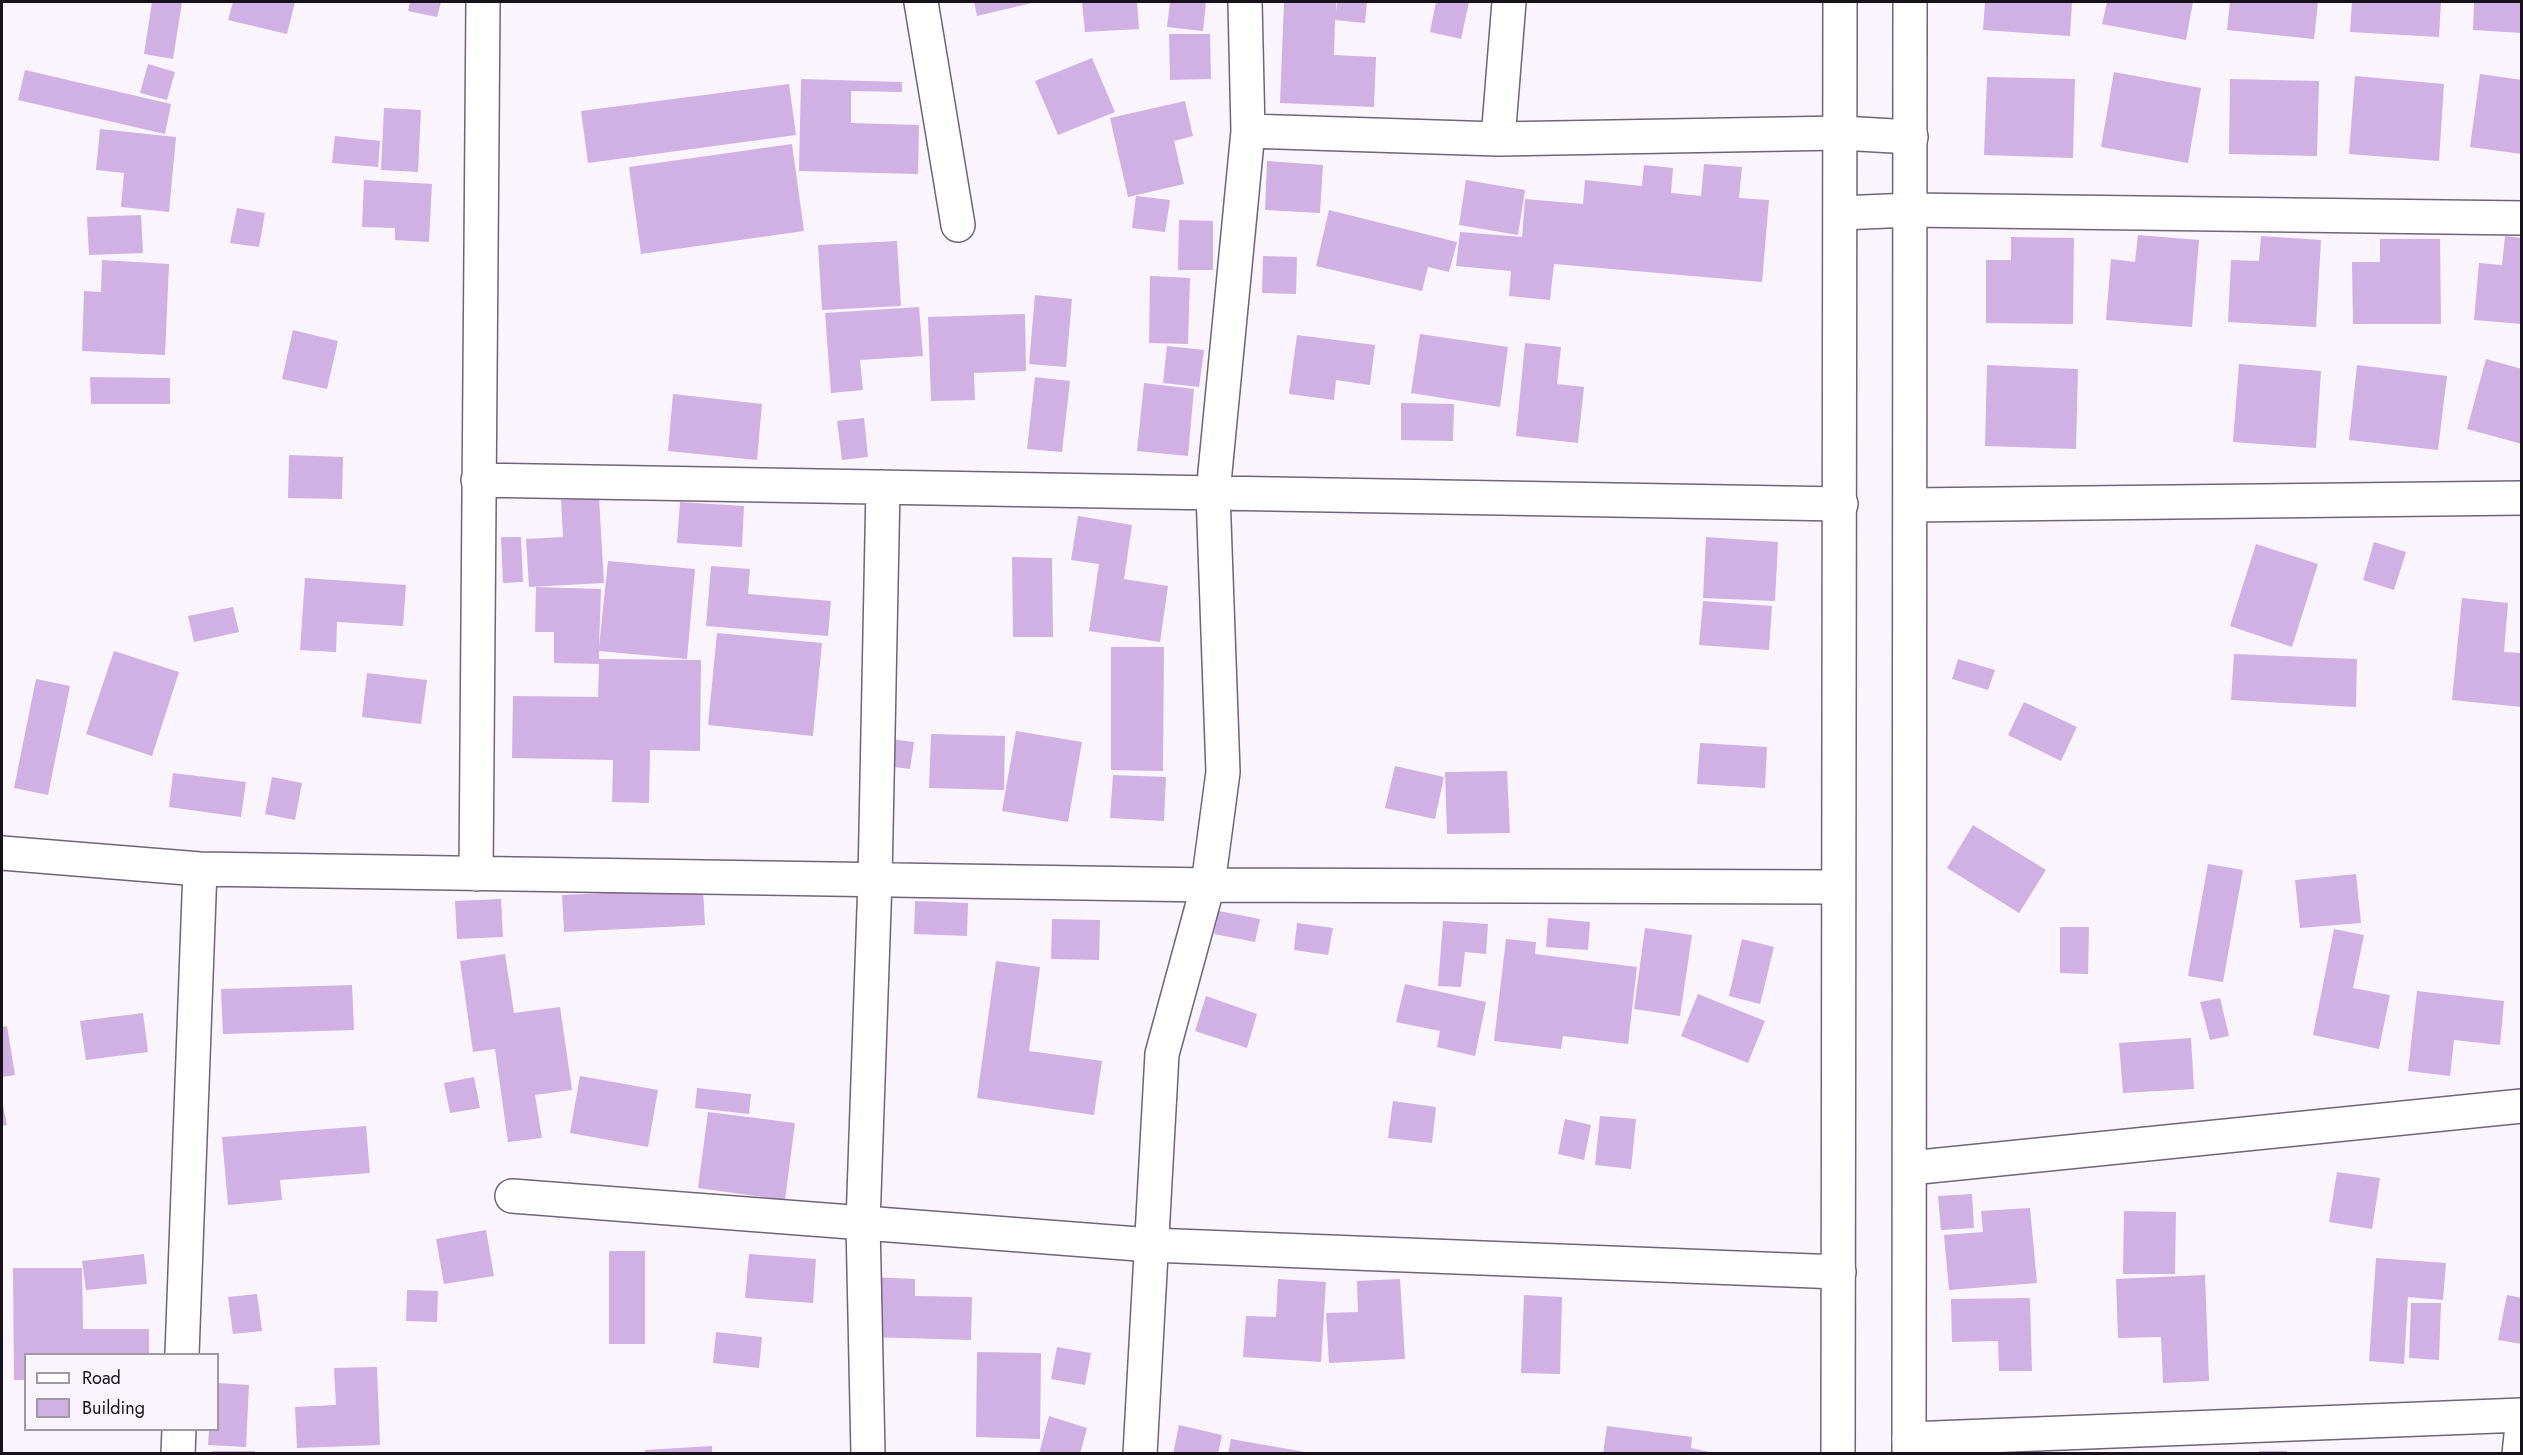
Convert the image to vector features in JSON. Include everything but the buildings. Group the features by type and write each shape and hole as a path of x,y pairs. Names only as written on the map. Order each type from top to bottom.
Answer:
{"street":[{"path":"476,874 483,2"},
{"path":"921,2 958,225"},
{"path":"1140,1454 1162,1054 1208,885 1223,772 1213,493 1248,130 1245,2"},
{"path":"1498,139 1509,2"},
{"path":"1838,1454 1840,2"},
{"path":"1910,2 1909,1446 2522,1415"},
{"path":"1248,130 1498,139 1840,133 1911,137"},
{"path":"1841,213 1910,210 2522,218"},
{"path":"478,480 1841,504"},
{"path":"868,1454 863,1223 875,880 883,487"},
{"path":"1911,505 2522,498"},
{"path":"2,853 200,869 1208,885 1838,887"},
{"path":"182,1353 200,869"},
{"path":"1910,1167 2522,1106"},
{"path":"512,1196 1151,1245 1839,1272"},
{"path":"2519,1454 2522,1426"},
{"path":"178,1454 179,1431"}]}
